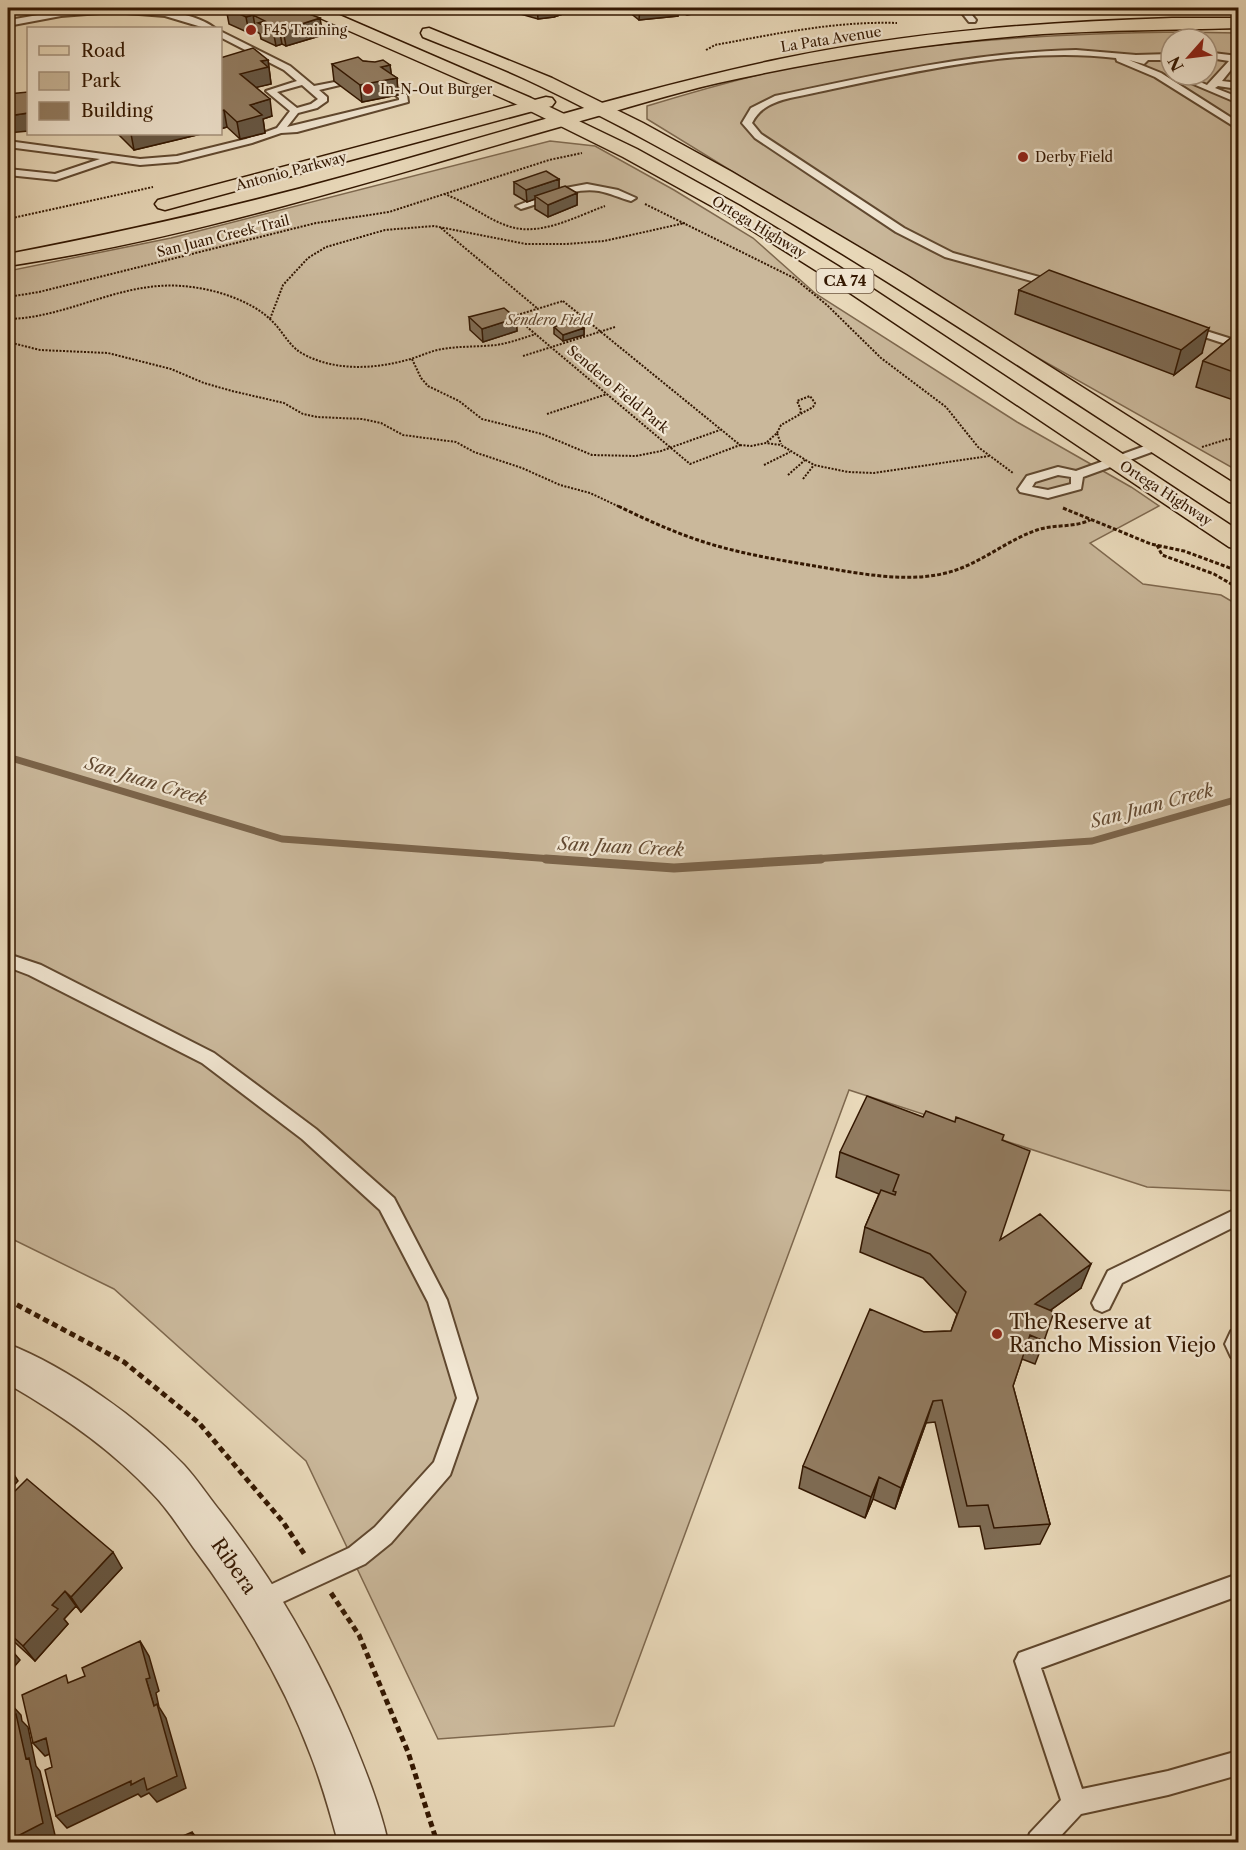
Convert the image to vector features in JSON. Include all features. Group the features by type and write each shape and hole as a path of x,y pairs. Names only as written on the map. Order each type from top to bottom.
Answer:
{"main road":[{"name":"Ortega Highway","path":"310,8 438,61 533,105 639,157 736,212 856,288 1239,541"},
{"name":"La Pata Avenue","path":"866,32 967,14 1239,13"},
{"path":"926,40 938,33 974,25 967,14"},
{"name":"La Pata Avenue","path":"564,120 709,80 777,65 926,40 1006,31 1123,23 1239,23"},
{"name":"Ortega Highway","path":"417,28 573,95 804,221 1239,497"},
{"path":"573,95 597,88"},
{"name":"Antonio Parkway","path":"146,209 573,95"},
{"name":"Antonio Parkway","path":"8,260 108,240 259,204 564,120"}],"street":[{"name":"Ribera","path":"8,1363 104,1422 164,1475 215,1539 259,1602 315,1704 339,1765 363,1842"}],"lane":[{"path":"56,8 64,14"},
{"path":"95,20 124,11"},
{"path":"9,21 64,14 124,11 173,15 208,27"},
{"path":"222,34 287,68 324,99 314,106 295,111 280,130"},
{"path":"1062,287 949,255 900,231 758,136 747,123 754,110 775,99 993,58 1054,52 1106,53 1136,58 1159,57"},
{"path":"1106,53 1158,75 1239,126"},
{"path":"249,59 264,55"},
{"path":"1136,58 1159,68"},
{"path":"1219,58 1237,59"},
{"path":"1219,78 1237,59"},
{"path":"8,144 140,162 177,159 249,141 280,130 297,129 403,102 404,97 380,79"},
{"path":"295,111 270,91 337,83"},
{"path":"1219,86 1239,86"},
{"path":"1214,87 1239,100"},
{"path":"8,172 56,177 112,158"},
{"path":"521,206 575,187 589,185 604,187 631,198"},
{"path":"1172,323 1239,345"},
{"path":"1077,475 1077,486 1048,494 1024,489 1031,479 1058,471 1077,475 1115,461 1167,452"},
{"path":"8,960 35,970 208,1058 309,1134 387,1204 437,1300 467,1398 442,1468 383,1535 357,1556 259,1602"},
{"path":"1102,1303 1115,1277 1239,1216"},
{"path":"1239,1338 1235,1344 1239,1350"},
{"path":"1074,1803 1027,1661 1239,1585"},
{"path":"1039,1842 1074,1803 1168,1783 1239,1763"}],"path":[{"path":"706,50 715,45 814,27 870,22 897,23"},
{"name":"San Juan Creek Trail","path":"8,297 39,292 316,224 388,212 549,160 574,153 586,153"},
{"path":"444,194 476,206 498,222 525,230 548,226 631,198 750,254 794,278 827,305 881,358 946,408 966,435 990,456 1028,483"},
{"path":"270,319 283,285 308,258 326,247 385,230 439,227 526,244 567,244 604,241 685,223"},
{"path":"439,227 538,308"},
{"path":"750,254 756,250"},
{"path":"8,319 55,314 102,297 153,286 182,286 206,290 232,299 270,319 290,345 304,355 329,364 351,367 412,359 438,350 466,345 496,345 536,334"},
{"name":"Sendero Field Park","path":"740,445 563,300 514,315 690,464 740,445 751,446 766,443 781,445"},
{"path":"523,357 615,327"},
{"path":"8,342 40,350 108,353 171,369 204,383 232,391 284,403 303,414 317,417 362,419 381,423 403,435 456,442 474,452 522,468 560,485 590,493 669,530 700,541 766,558 876,576 918,577 946,573 986,557 1037,530 1079,525 1090,520"},
{"path":"412,359 421,378 428,386 459,401 482,419 542,434 592,455 636,456 721,430"},
{"path":"547,414 608,394"},
{"path":"766,443 782,425 801,414 813,407 815,403 810,396 797,401 801,414"},
{"path":"777,433 781,445 790,452 814,465 848,472 874,473 990,456"},
{"path":"1167,452 1228,439 1239,440"},
{"path":"764,465 790,452"},
{"path":"788,475 805,460"},
{"path":"803,479 814,465"},
{"path":"1041,493 1059,506 1090,520 1157,546 1184,551 1239,571"},
{"path":"1157,546 1162,555 1214,574 1239,588"},
{"path":"8,1300 124,1362 199,1423 283,1522 359,1635 408,1752 437,1842"}],"green space":[{"path":"1015,8 1221,8 1019,12"},
{"path":"1159,32 1159,87 1219,87 1219,33 1238,33 1238,471 1003,338 647,119 647,106 789,67 922,46 1050,36"},
{"name":"Sendero Field","path":"550,141 595,146 674,190 753,238 816,294 1017,422 1131,487 1159,506 1090,543 1143,584 1221,595 1238,605 1238,1191 1147,1187 849,1090 614,1726 438,1739 306,1461 114,1289 8,1237 8,271 171,238"}],"building":[{"path":"226,8 293,8 320,18 283,30 279,28 273,30 258,23 265,21 253,15 246,17"},
{"path":"253,48 268,60 261,61 268,67 240,74 270,99 250,105 262,115 237,122 222,110 222,57"},
{"path":"358,57 363,61 383,60 390,65 381,67 397,78 360,85 332,64"},
{"path":"27,92 27,113 8,116 8,94"},
{"path":"546,171 559,179 526,190 514,182"},
{"path":"565,186 577,193 548,205 535,196"},
{"path":"1049,270 1209,328 1181,350 1019,290"},
{"path":"504,308 516,318 482,329 469,317"},
{"path":"575,320 584,328 563,335 554,327"},
{"path":"1239,331 1239,374 1203,361"},
{"name":"The Reserve at Rancho Mission Viejo","path":"867,1096 923,1117 926,1111 955,1122 956,1117 1004,1135 1002,1140 1030,1151 1000,1240 1040,1214 1091,1264 1035,1304 1054,1312 1044,1341 1030,1335 1013,1386 1050,1524 994,1528 988,1505 967,1506 942,1400 933,1401 901,1488 879,1477 871,1497 803,1466 870,1309 924,1332 951,1331 966,1292 930,1254 865,1227 881,1190 895,1195 896,1192 893,1191 899,1175 840,1152"},
{"path":"27,1479 113,1552 71,1597 65,1591 52,1605 58,1609 23,1646 8,1632 8,1510 12,1506 8,1498"},
{"path":"140,1641 150,1678 146,1679 154,1706 157,1704 177,1776 147,1790 144,1778 131,1785 131,1781 56,1816 45,1770 52,1767 46,1738 33,1743 22,1695 66,1675 68,1683 85,1676 82,1668"},
{"path":"8,1702 12,1716 16,1714 26,1759 29,1758 43,1823 8,1841"},
{"path":"192,1832 194,1842 169,1842"}],"waterway":[{"name":"San Juan Creek","path":"8,757 282,839 566,860"},
{"name":"San Juan Creek","path":"797,860 1092,841 1238,799"},
{"name":"San Juan Creek","path":"546,859 674,868 821,859"}],"place":[{"name":"F45 Training","path":"251,30"},
{"name":"In-N-Out Burger","path":"368,89"},
{"name":"Derby Field","path":"1023,157"},
{"name":"The Reserve at Rancho Mission Viejo","path":"997,1334"}]}
